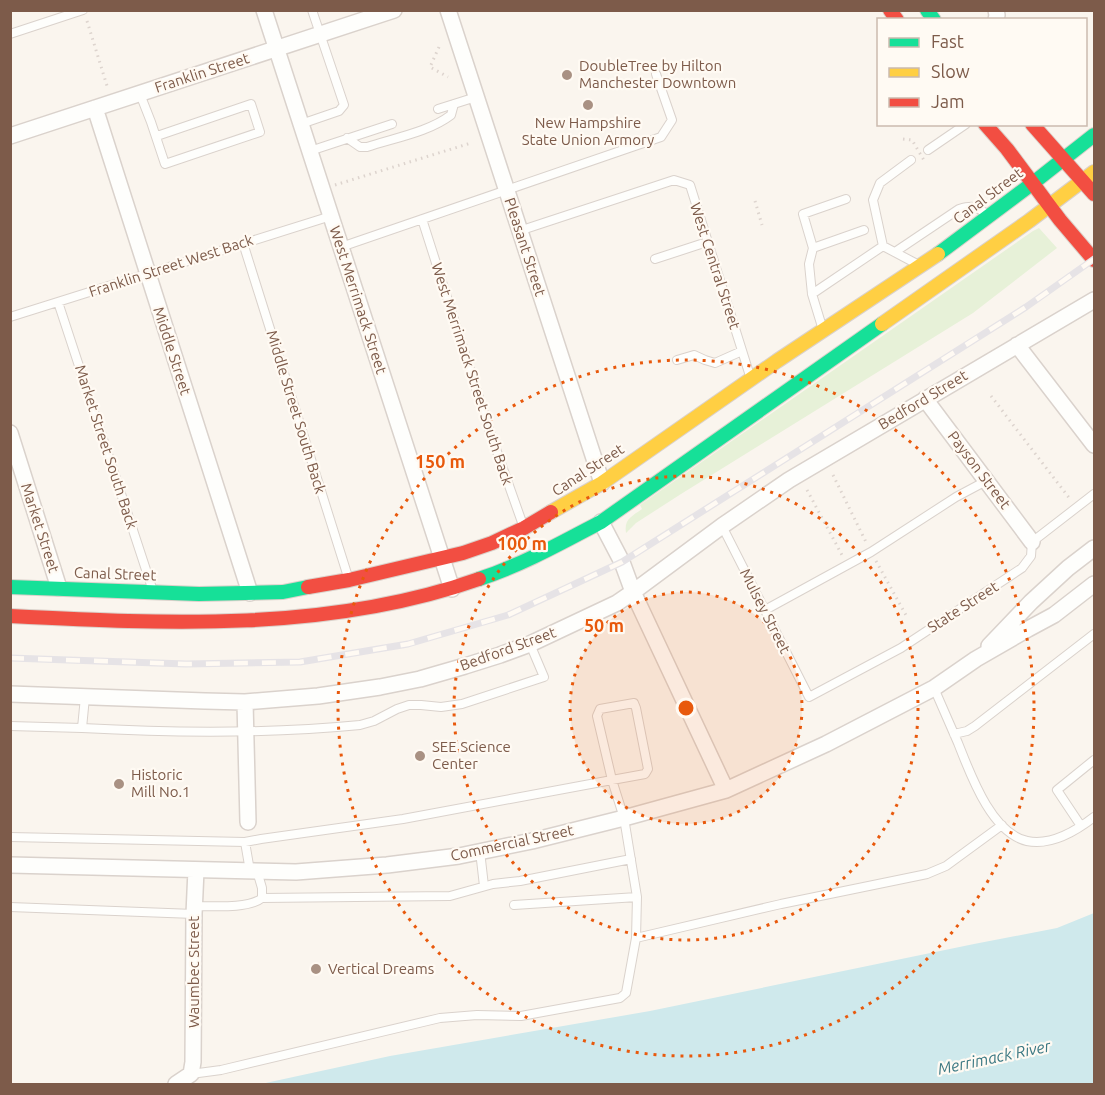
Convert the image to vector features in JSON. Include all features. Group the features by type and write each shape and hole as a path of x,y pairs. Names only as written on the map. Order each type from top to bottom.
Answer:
{"street":[{"name":"West Merrimack Street","path":"264,10 452,589"},
{"name":"Franklin Street","path":"10,136 394,10"},
{"name":"Pleasant Street","path":"448,10 602,483"},
{"name":"Middle Street","path":"95,108 250,593"},
{"path":"988,126 1095,260"},
{"path":"1034,126 1095,194"},
{"name":"Canal Street","path":"10,587 199,594 283,592 349,580 442,558 492,543 524,528 602,483 921,266 1095,135"},
{"path":"10,616 83,620 236,621 311,616 420,597 452,589 504,571 601,522 1095,172"},
{"name":"Bedford Street","path":"10,694 245,702 318,696 420,679 530,644 617,603 789,480 1095,300"},
{"path":"1017,345 1095,445"},
{"name":"Payson Street","path":"926,399 1032,542"},
{"name":"Market Street","path":"10,433 59,588"},
{"path":"601,522 622,562 633,592 726,790"},
{"name":"Commercial Street","path":"976,659 1031,602 1068,568 1095,548"},
{"name":"Commercial Street","path":"10,866 296,872 387,865 459,856 624,818 726,790 826,744 934,688 976,659 1054,615 1095,584"},
{"path":"245,702 248,822"},
{"name":"Waumbec Street","path":"191,1074 196,870"},
{"path":"176,1084 191,1074"}],"lane":[{"path":"10,34 82,10"},
{"path":"301,124 339,111 344,105 312,10"},
{"path":"341,247 662,137 672,120 656,74"},
{"path":"140,94 157,136 165,164 260,132 251,104 157,136"},
{"path":"438,109 476,97"},
{"path":"347,138 360,147 367,147 427,128 451,116 454,104"},
{"path":"310,151 392,124"},
{"path":"928,150 963,126"},
{"path":"883,246 873,200 880,183 911,160"},
{"name":"West Central Street","path":"519,231 674,180 690,185 751,380"},
{"path":"824,331 812,294 809,264 813,248 803,214 846,199"},
{"path":"895,252 959,209 976,207 989,216"},
{"name":"Franklin Street West Back","path":"10,317 331,216"},
{"name":"West Merrimack Street South Back","path":"422,219 489,429 524,528"},
{"path":"813,248 864,230"},
{"path":"655,259 707,242"},
{"name":"Middle Street South Back","path":"243,243 349,580"},
{"path":"883,246 921,266"},
{"path":"812,294 883,246"},
{"name":"Market Street South Back","path":"58,302 153,592"},
{"path":"677,360 694,355 715,363 742,351"},
{"path":"765,610 871,552 956,497 986,481"},
{"name":"State Street","path":"809,697 901,648 1022,568 1031,556 1032,542 1095,494"},
{"name":"Mulsey Street","path":"722,526 809,697"},
{"path":"954,734 967,731 975,726 1095,634"},
{"path":"10,726 143,731 245,731 318,729 360,725 409,705 441,707 462,704 544,677 530,644"},
{"path":"934,688 977,789 1002,825 1013,835 1025,840 1049,841 1071,832 1095,817"},
{"path":"82,728 85,697"},
{"path":"10,837 245,842 402,819 612,780 645,774 648,769 634,703 600,709 597,716 612,780 624,818 637,897 636,938 626,993 620,998 521,1016 477,1015 440,1018 221,1070 191,1074"},
{"path":"1081,826 1057,790 1095,760"},
{"path":"636,938 781,904 927,874 946,866 1002,825"},
{"path":"245,842 253,871 262,888 262,898"},
{"path":"480,851 484,886"},
{"path":"10,908 194,910 248,905 262,898 450,896 484,886 631,859"},
{"path":"514,905 637,897"}],"path":[{"path":"87,22 110,93"},
{"path":"439,47 430,67 448,77"},
{"path":"903,139 912,140 925,162"},
{"path":"335,185 471,143"},
{"path":"755,201 762,225"},
{"path":"991,396 1077,507"},
{"path":"833,475 871,552 907,617"},
{"path":"807,490 847,566"}],"green space":[{"path":"1039,228 1057,248 973,313 681,494 636,523 626,533 627,521 642,509 640,505"}],"water":[{"name":"Merrimack River","path":"1094,913 1094,1084 261,1084 390,1056 650,1011 1057,928"}],"railway":[{"path":"10,658 186,664 300,662 408,644 508,615 622,562 1026,307 1094,259"}],"traffic: fast":[{"path":"927,10 933,18"},
{"path":"938,254 1094,135"},
{"path":"479,579 556,546 601,522 882,324"},
{"path":"10,587 199,594 283,592 308,587"}],"traffic: slow":[{"path":"882,324 1029,221 1094,172"},
{"path":"551,512 602,483 777,361 938,254"}],"traffic: jam":[{"path":"890,10 896,18"},
{"path":"987,126 1094,260"},
{"path":"1034,126 1094,194"},
{"path":"308,587 349,580 463,553 492,543 551,512"},
{"path":"10,616 188,622 306,616 365,608 422,596 479,579"}],"place":[{"name":"DoubleTree by Hilton Manchester Downtown","path":"567,75"},
{"name":"New Hampshire State Union Armory","path":"588,105"},
{"name":"SEE Science Center","path":"420,756"},
{"name":"Historic Mill No.1","path":"119,784"},
{"name":"Vertical Dreams","path":"316,969"}]}
